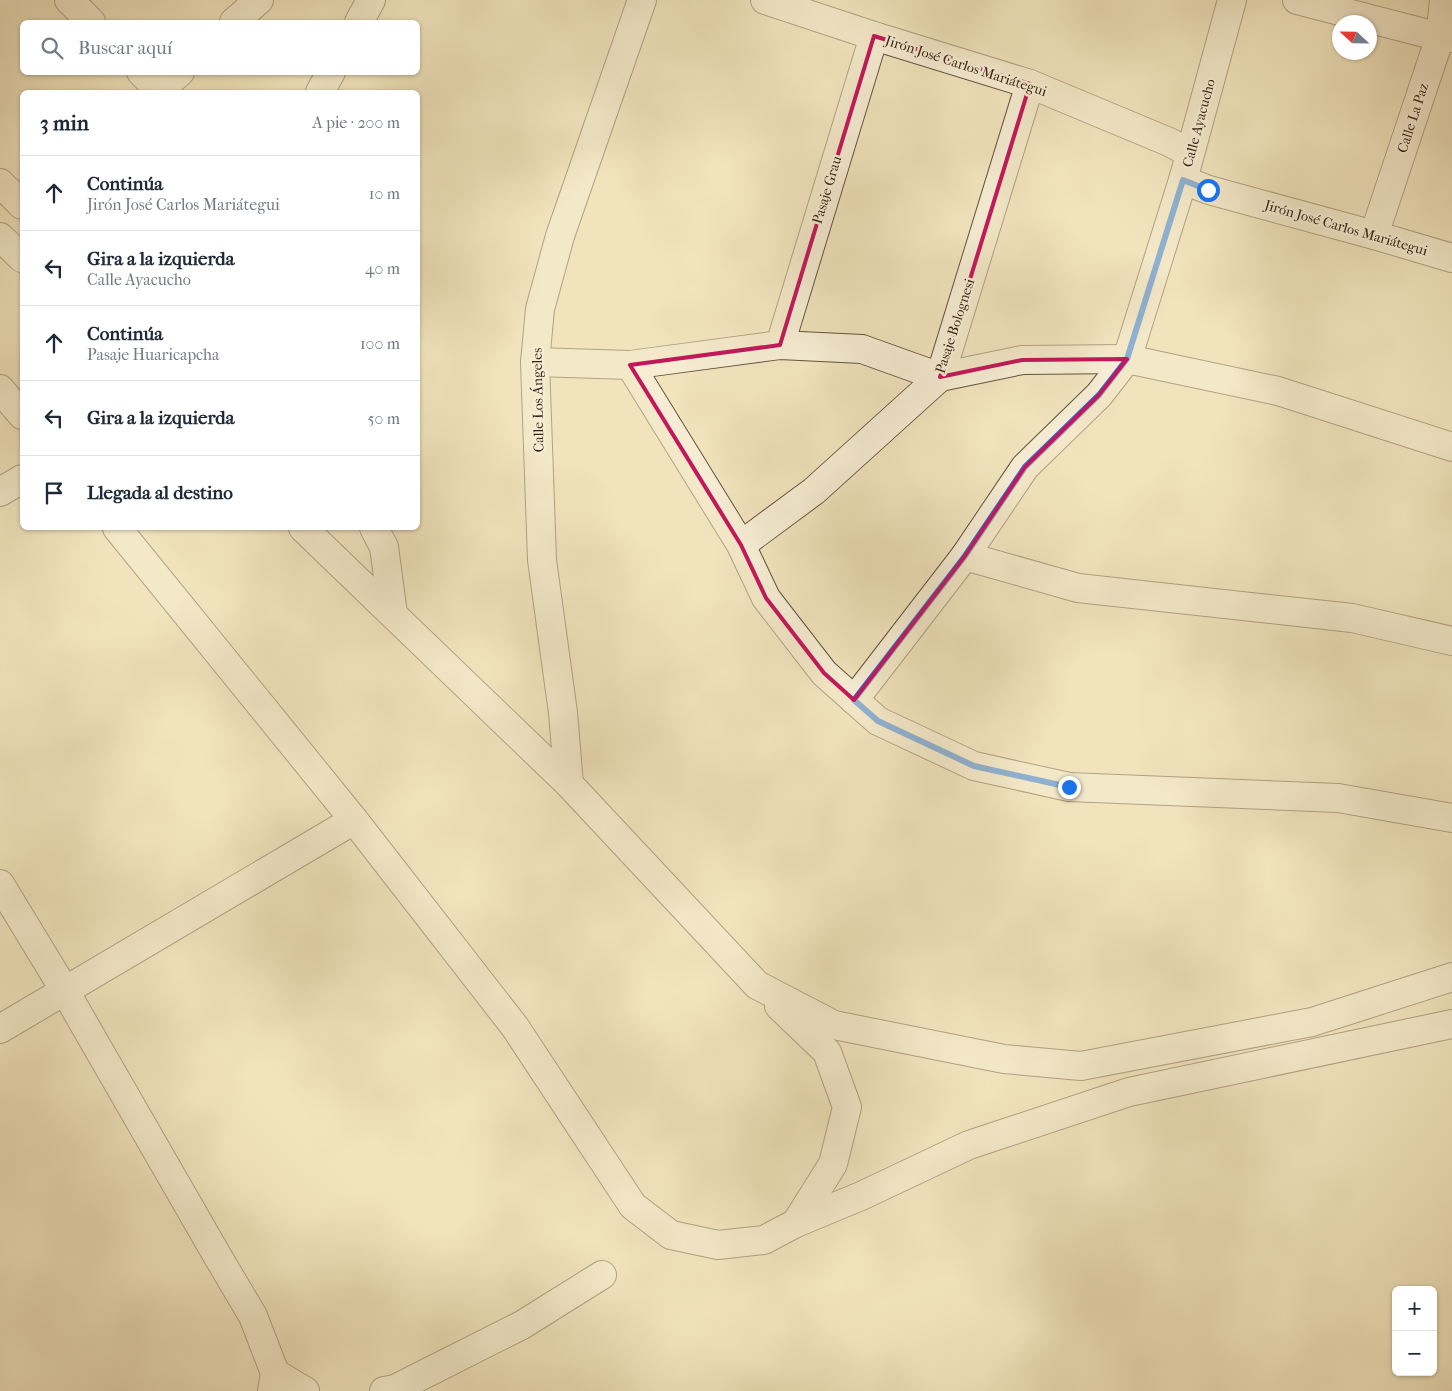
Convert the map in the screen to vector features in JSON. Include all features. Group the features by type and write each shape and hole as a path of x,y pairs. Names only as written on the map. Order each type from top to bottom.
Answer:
{"street":[{"path":"69,0 89,20"},
{"path":"236,20 259,0"},
{"path":"360,20 371,0"},
{"name":"Calle Los Ángeles","path":"569,784 563,714 542,560 535,362 540,309 560,236 642,0"},
{"name":"Jirón José Carlos Mariátegui","path":"765,0 1030,84 1169,142 1190,153"},
{"name":"Calle Ayacucho","path":"1127,359 1183,180 1232,0"},
{"path":"1297,0 1446,37"},
{"name":"Calle La Paz","path":"1374,235 1446,37 1444,0"},
{"name":"Pasaje Grau","path":"780,345 874,36"},
{"path":"154,85 174,75"},
{"path":"321,90 329,75"},
{"name":"Pasaje Bolognesi","path":"741,545 814,491 940,377 1030,84"},
{"name":"Jirón José Carlos Mariátegui","path":"1183,180 1208,190 1452,258"},
{"path":"0,183 20,204"},
{"path":"0,236 20,256"},
{"path":"535,362 630,365 780,345 862,349 940,377 1022,360 1127,359 1278,392 1452,448"},
{"path":"854,700 965,556 1025,467 1099,395 1127,359"},
{"path":"630,365 741,545 766,598 824,673 878,721 974,766 1069,787 1338,798 1452,818"},
{"path":"0,389 20,412"},
{"path":"0,492 20,480"},
{"path":"119,530 354,820 515,1027 633,1206 671,1235 718,1245 764,1240 796,1223 861,1196 969,1144 1129,1092 1452,1024"},
{"path":"305,530 569,784 757,985 827,1052 847,1107 833,1164 796,1223"},
{"path":"375,530 384,547 393,614"},
{"path":"965,556 1078,588 1352,618 1452,641"},
{"path":"0,1029 354,820"},
{"path":"0,884 65,991 253,1316 274,1382 305,1391"},
{"path":"757,985 834,1025 1004,1059 1081,1066 1312,1022 1452,977"},
{"path":"384,1391 395,1389 522,1325 602,1275"}],"highlighted area":[{"path":"874,36 1030,84 940,377 1022,360 1127,359 1099,395 1025,467 965,556 854,700 824,673 766,598 741,545 630,365 780,345"}],"route":[{"path":"1069,787 974,766 878,721 854,700 965,556 1025,467 1099,395 1127,359 1183,180 1208,190"}]}
